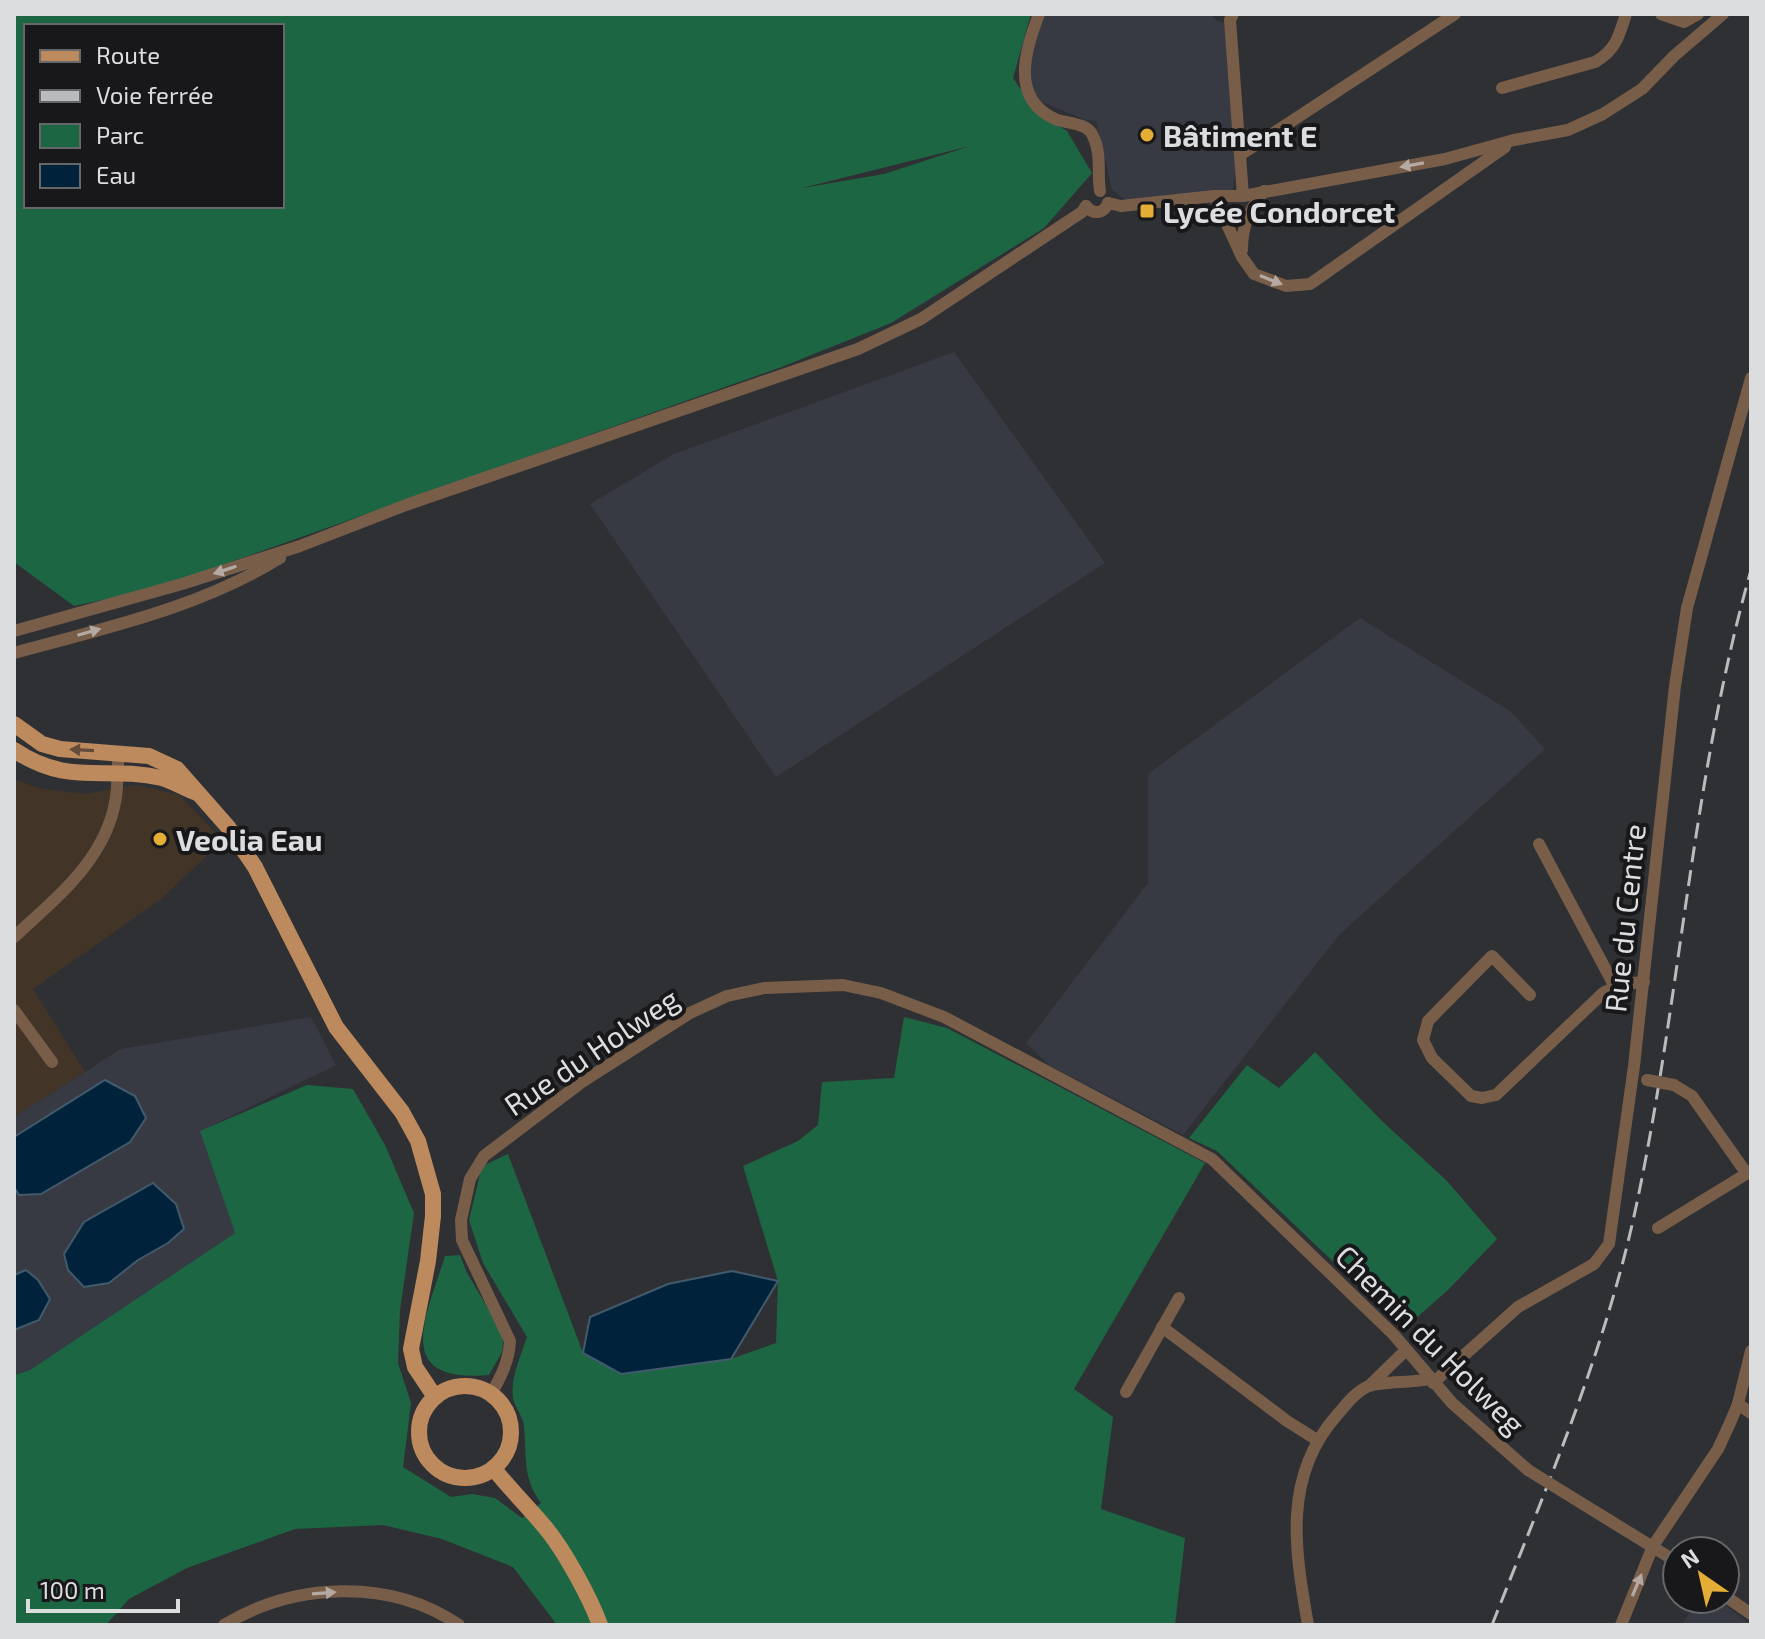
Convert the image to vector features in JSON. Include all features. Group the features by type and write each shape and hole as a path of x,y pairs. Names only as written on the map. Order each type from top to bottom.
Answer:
{"main road":[{"path":"14,724 42,744 60,749 119,753 161,760 177,769 202,795 255,867 328,1015 402,1112 418,1141 433,1194 433,1216 428,1261 411,1349 415,1367 435,1397"},
{"path":"14,750 42,766 62,772 165,779 202,795"},
{"path":"465,1386 491,1394 508,1413 512,1433 507,1453 494,1469 468,1479 454,1478 431,1465 419,1444 418,1431 420,1418 435,1397 444,1391 465,1386"},
{"path":"494,1469 558,1546 600,1625"}],"street":[{"path":"1039,14 1028,45 1024,69 1029,95 1054,118 1086,128 1093,135 1105,209 1098,213 1086,206"},
{"path":"1233,14 1230,20 1243,196"},
{"path":"1240,155 1455,14"},
{"path":"1502,88 1604,57 1617,42 1626,14"},
{"path":"1661,14 1684,22 1698,14"},
{"path":"14,631 182,584 300,546 406,505 858,349 921,319 1082,212 1089,194 1104,197 1121,206 1243,196 1445,159 1514,140 1568,130 1621,104 1642,89 1674,56 1723,14"},
{"path":"1214,196 1242,257 1254,274 1286,286 1310,284 1514,140"},
{"path":"1445,159 1457,181"},
{"path":"1242,257 1243,227 1252,206 1264,191"},
{"name":"Rue du Centre","path":"1431,1381 1518,1307 1588,1268 1606,1250 1612,1232 1644,982 1675,686 1687,608 1751,378"},
{"path":"14,653 187,603 272,563 300,546"},
{"path":"14,937 68,886 88,864 100,844 116,799 119,753"},
{"path":"1539,844 1615,987"},
{"path":"1530,995 1492,956 1428,1021 1423,1034 1428,1052 1471,1096 1482,1098 1496,1095 1594,1000 1615,987 1644,982"},
{"name":"Rue du Holweg","path":"491,1394 510,1353 510,1341 462,1240 461,1220 470,1179 484,1156 582,1082 690,1013 727,996 764,988 843,985 881,993 944,1017 1189,1147"},
{"path":"14,1010 52,1062"},
{"path":"1631,1078 1681,1087 1692,1096 1749,1172 1658,1228"},
{"name":"Chemin du Holweg","path":"1189,1147 1212,1159 1406,1350 1431,1381 1500,1448 1528,1470 1661,1551"},
{"path":"1126,1392 1179,1298"},
{"path":"1162,1327 1317,1440"},
{"path":"1308,1625 1298,1560 1296,1515 1301,1482 1317,1440 1354,1397 1406,1350"},
{"path":"1621,1625 1653,1546 1718,1449 1738,1404 1751,1351"},
{"path":"1369,1386 1431,1381"},
{"path":"1738,1404 1751,1413"},
{"path":"224,1625 253,1609 287,1598 324,1592 359,1592 407,1600 436,1610 459,1625"}],"shaded area":[{"path":"1045,14 1210,14 1217,21 1227,23 1236,164 1233,190 1126,200 1112,190 1096,121 1041,102 1032,91 1027,76 1034,43"},
{"path":"954,352 1105,563 776,777 590,504 674,454"},
{"path":"1360,618 1510,711 1545,749 1339,935 1183,1135 1049,1065 1026,1043 1148,883 1148,774"},
{"path":"14,779 38,788 85,794 137,785 179,795 223,840 160,900 33,989 85,1072 14,1117"},
{"path":"311,1017 336,1065 201,1131 235,1233 30,1370 14,1374 14,1117 121,1049"},
{"path":"1688,1615 1738,1615 1751,1625 1682,1625"}],"green space":[{"path":"14,14 1031,14 1013,78 1036,112 1067,131 1092,173 1044,228 891,323 779,368 154,589 74,606 14,562","holes":["967,147 884,174 802,188"]},
{"path":"904,1017 947,1028 1205,1163 1074,1389 1113,1417 1101,1509 1185,1538 1175,1625 557,1625 513,1567 442,1539 383,1525 295,1529 187,1568 129,1599 106,1625 14,1625 14,1375 30,1370 235,1233 200,1131 307,1085 353,1089 385,1145 414,1213 400,1310 398,1363 411,1403 403,1467 451,1497 472,1494 495,1498 522,1518 541,1503 528,1475 523,1422 512,1391 527,1337 483,1263 469,1220 482,1166 508,1154 583,1353 621,1374 731,1359 776,1343 778,1281 743,1166 798,1141 818,1125 822,1082 894,1078"},
{"path":"1315,1052 1381,1120 1447,1181 1497,1239 1448,1290 1407,1326 1342,1270 1217,1151 1189,1138 1247,1065 1279,1088"},
{"path":"460,1255 467,1273 504,1335 502,1352 489,1375 458,1375 438,1368 427,1357 423,1341 430,1301 445,1256"}],"water":[{"path":"105,1080 135,1096 146,1118 130,1142 41,1194 19,1195 14,1187 14,1137"},
{"path":"153,1183 176,1204 184,1229 109,1283 84,1287 68,1270 64,1254 84,1222"},
{"path":"26,1270 38,1280 50,1299 39,1320 14,1330 14,1275"},
{"path":"732,1271 778,1281 731,1359 621,1374 583,1353 590,1317 668,1284"}],"railway":[{"path":"1492,1625 1573,1419 1623,1261 1665,1048 1714,728 1751,570"}],"place":[{"name":"Bâtiment E","path":"1147,135"},
{"name":"Lycée Condorcet","path":"1147,211"},
{"name":"Veolia Eau","path":"160,839"}]}
